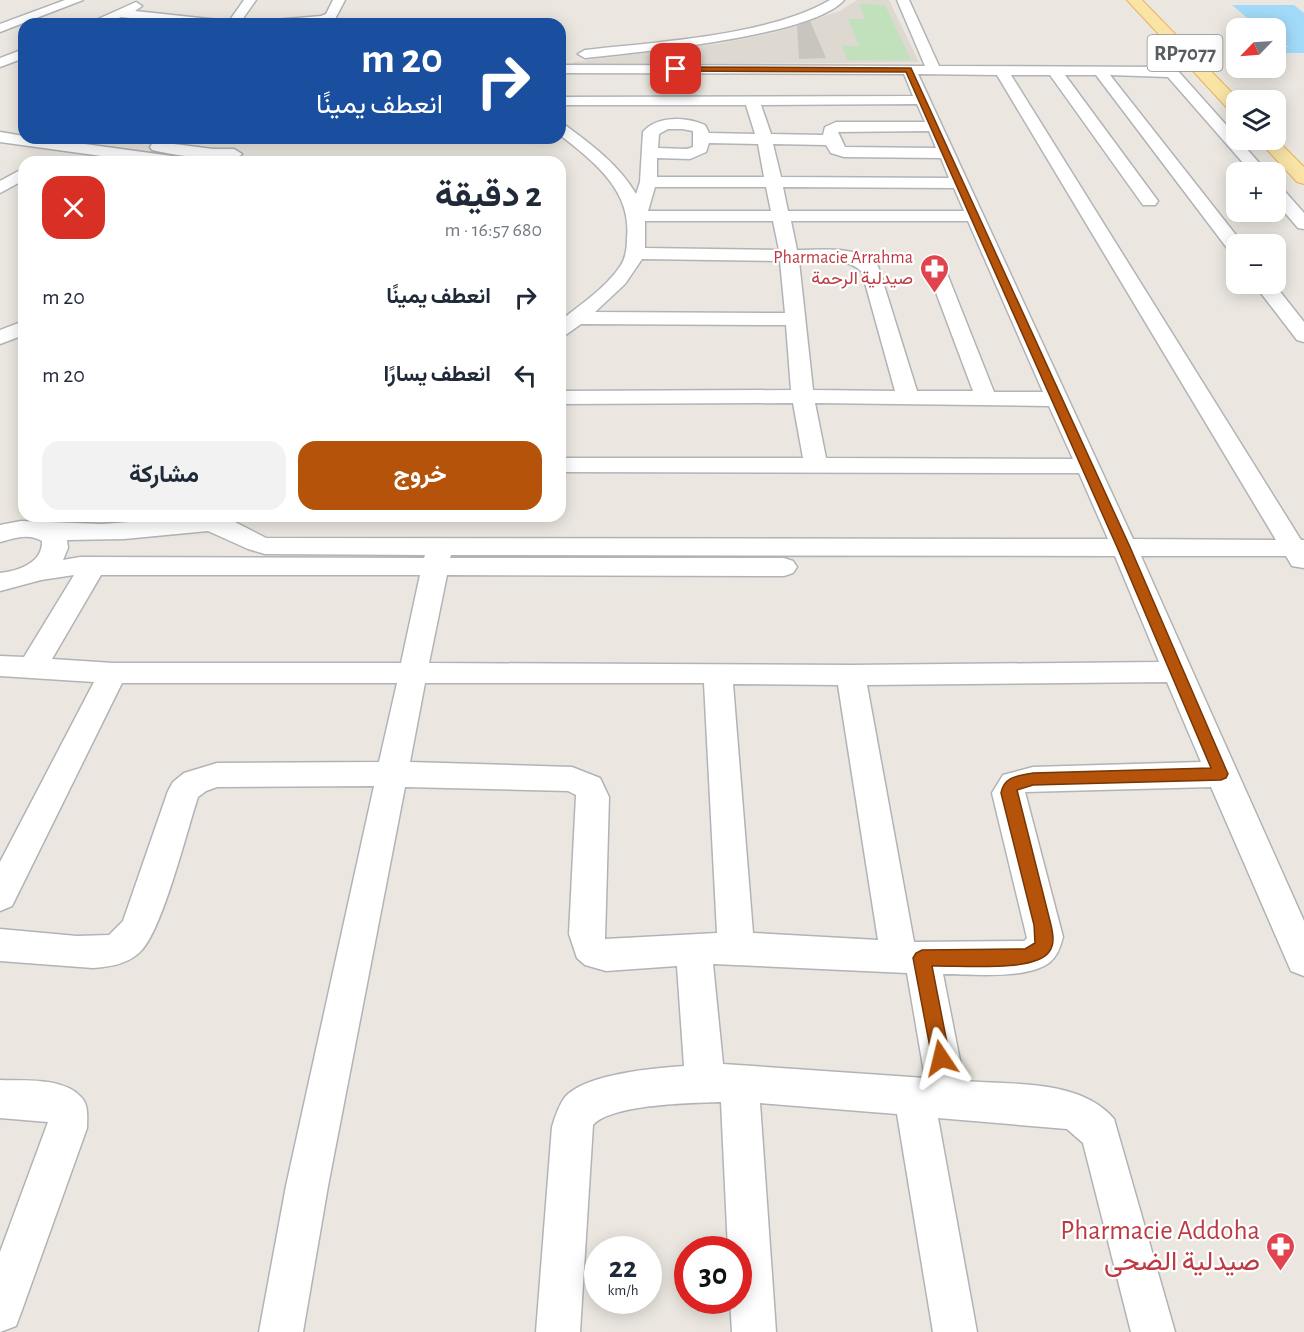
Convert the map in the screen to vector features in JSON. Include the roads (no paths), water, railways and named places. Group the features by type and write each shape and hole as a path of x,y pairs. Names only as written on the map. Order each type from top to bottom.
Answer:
{"main road":[{"name":"RP7077","path":"1134,0 1226,97"},
{"name":"RP7077","path":"1155,0 1239,90"},
{"path":"1286,139 1304,158"},
{"path":"1277,150 1304,178"}],"street":[{"path":"27,18 77,0"},
{"path":"107,18 152,0"},
{"path":"237,18 250,0"},
{"path":"328,18 331,16 339,0"},
{"path":"566,56 710,39 750,31 817,12 838,0"},
{"path":"903,0 934,70"},
{"path":"119,13 164,18"},
{"path":"0,28 18,21"},
{"path":"0,63 18,56"},
{"path":"566,69 1149,69 1171,73 1250,162"},
{"path":"909,70 1304,960"},
{"path":"1001,70 1301,557"},
{"path":"1054,70 1149,201"},
{"path":"1099,70 1226,235"},
{"path":"566,100 922,100"},
{"path":"752,100 764,137 789,254 803,396 816,466"},
{"path":"0,125 18,128"},
{"path":"567,324 622,275 635,253 638,218 648,182 651,132 660,126 694,125 700,128 702,138 700,149 694,154 651,153"},
{"path":"934,126 830,130 837,150 844,152 946,153"},
{"path":"566,133 609,168 631,200 638,218"},
{"path":"0,137 18,140"},
{"path":"702,138 764,137 832,140"},
{"path":"48,144 135,156"},
{"path":"53,156 74,144"},
{"path":"139,144 213,154 234,151"},
{"path":"0,188 18,178"},
{"path":"648,182 959,183"},
{"path":"1286,204 1304,224"},
{"path":"638,218 781,215 974,216"},
{"path":"635,253 789,254 853,257 868,265 908,397"},
{"path":"937,272 986,398"},
{"path":"1271,294 1304,336"},
{"path":"567,324 794,319"},
{"path":"0,338 18,330"},
{"path":"566,398 803,396 1056,399"},
{"path":"566,465 1086,466"},
{"path":"0,582 233,522"},
{"path":"2,532 39,530 70,534 208,523 223,525 252,543 265,546 437,556"},
{"path":"39,530 54,538 56,546 46,571"},
{"path":"46,571 93,566 437,556 1301,557"},
{"path":"281,1332 307,1186 437,556"},
{"path":"32,668 93,566"},
{"path":"0,666 113,673 414,672 851,675 1177,672"},
{"path":"0,896 113,673"},
{"path":"718,673 736,948"},
{"path":"851,675 910,957 931,1097 955,1332"},
{"path":"0,945 98,952 115,950 127,942 139,926 184,791 196,780 217,775 393,774 559,778 581,781 589,788 593,797 587,934 591,950 597,954 736,948 910,957 1025,957 1035,954 1043,947 1045,936 1008,793 1010,787 1015,783 1033,779 1221,774"},
{"path":"694,949 722,1083 754,1332"},
{"path":"558,1332 572,1127 575,1115 585,1105 601,1098 631,1092 722,1083 931,1097 1065,1109 1080,1113 1100,1133 1153,1332"},
{"path":"0,1099 56,1103 68,1111 68,1118 67,1128 0,1310"}],"water":[{"path":"1232,5 1294,5 1304,13 1304,53 1286,53 1286,47 1290,47 1286,46 1286,18 1247,18"}],"place":[{"name":"Pharmacie Arrahma صيدلية الرحمة","path":"934,294"},
{"name":"Pharmacie Addoha صيدلية الضحى","path":"1281,1272"}]}
